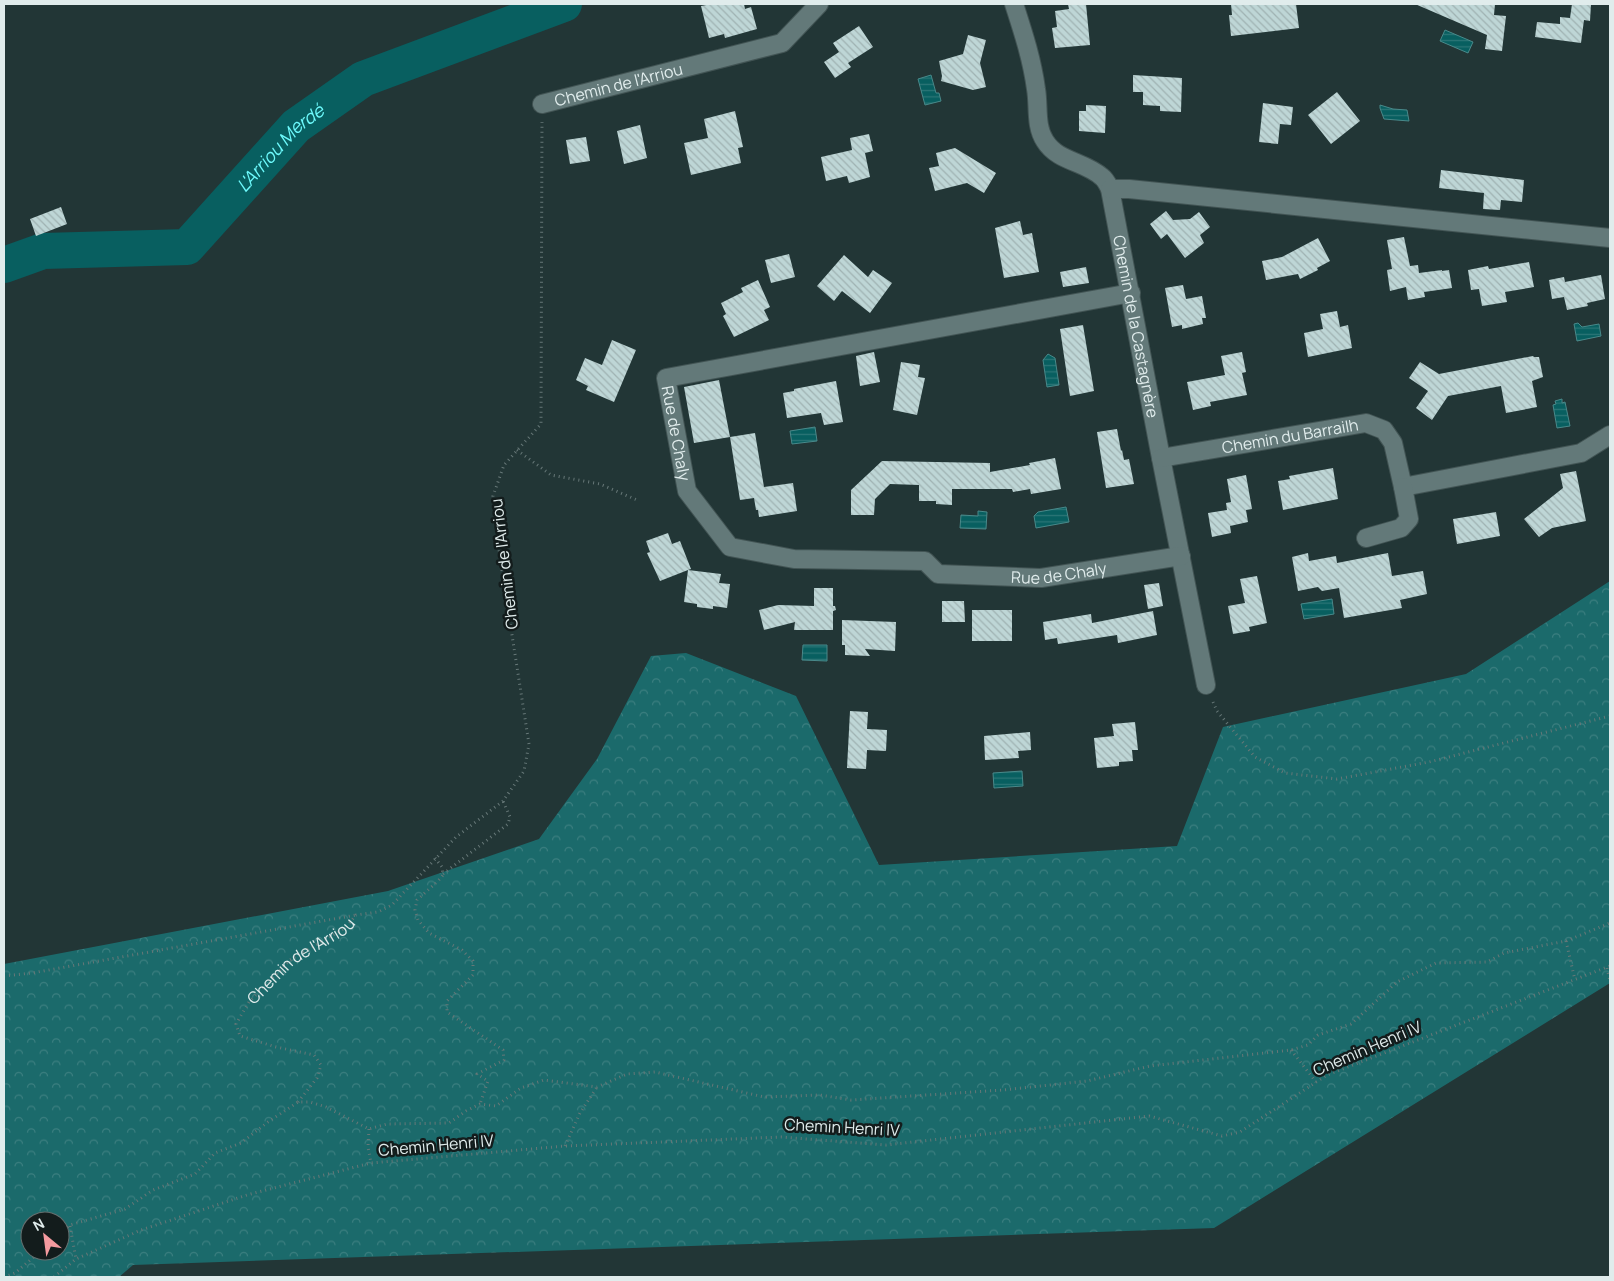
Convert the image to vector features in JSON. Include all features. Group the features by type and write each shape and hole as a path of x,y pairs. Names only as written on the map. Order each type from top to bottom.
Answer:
{"street":[{"name":"Chemin de l'Arriou","path":"542,104 782,43 819,4"},
{"path":"1014,4 1028,45 1036,90 1039,127 1044,140 1056,154 1091,169 1104,178 1110,189 1129,189 1610,238"},
{"name":"Chemin de la Castagnère","path":"1110,189 1206,685"},
{"name":"Rue de Chaly","path":"1131,293 666,378 687,492 730,546 794,559 925,561 938,574 1041,578 1181,556"},
{"name":"Chemin du Barrailh","path":"1161,458 1366,423 1384,430 1393,443 1409,519 1401,528 1366,538"},
{"path":"1403,487 1581,453 1610,435"}],"path":[{"name":"Chemin de l'Arriou","path":"298,1102 317,1078 322,1065 314,1055 276,1047 240,1036 236,1024 249,1002 290,960 345,928 356,915 378,912 392,905 456,837 503,801 524,771 529,744 500,558 494,496 504,465 541,424 542,104"},
{"path":"517,450 552,475 600,484 637,500"},
{"path":"1206,685 1217,711 1255,757 1286,773 1337,778 1429,762 1610,716"},
{"path":"480,1104 488,1081 477,1074 504,1060 502,1050 447,1012 447,1001 472,975 473,961 462,950 429,933 418,920 415,910 417,900 438,882 443,874 508,824 510,817 503,801"},
{"path":"435,858 442,867 443,874"},
{"path":"4,976 32,973 356,915"},
{"path":"76,1259 70,1225 125,1210 152,1190 195,1174 215,1153 241,1143 298,1102 310,1102 326,1107 369,1130 387,1124 449,1123 466,1110 480,1104 496,1106 521,1088 544,1080 597,1087 627,1074 655,1072 764,1097 820,1094 851,1100 1003,1090 1087,1081 1150,1066 1291,1050 1308,1045 1318,1035 1351,1024 1397,982 1436,963 1488,962 1504,953 1566,940 1610,923"},
{"path":"1566,940 1576,980"},
{"path":"1609,967 1610,981"},
{"name":"Chemin Henri IV","path":"54,1277 76,1259 141,1230 247,1195 371,1164 565,1146 782,1137 886,1145 1149,1116 1222,1136 1240,1132 1327,1075 1609,967"},
{"path":"1291,1050 1316,1082"},
{"path":"565,1146 580,1113 597,1087"},
{"path":"369,1130 368,1147 371,1164"},
{"path":"4,1277 15,1273 29,1261"},
{"path":"15,1273 17,1277"}],"green space":[{"path":"1610,581 1610,983 1214,1228 133,1265 119,1277 4,1277 4,964 388,891 539,839 597,759 651,656 686,653 796,696 879,865 1177,846 1223,727 1466,674"}],"shaded area":[{"path":"1445,30 1473,42 1468,53 1440,41"},
{"path":"931,75 936,93 939,93 941,101 925,105 918,79"},
{"path":"1380,105 1393,109 1407,110 1409,121 1384,119"},
{"path":"1578,323 1582,327 1599,324 1601,336 1577,341 1574,324"},
{"path":"1048,354 1055,358 1059,385 1047,387 1043,360"},
{"path":"1562,399 1562,403 1565,402 1570,426 1557,428 1553,405 1556,404 1555,401"},
{"path":"815,427 817,441 792,444 790,431"},
{"path":"1066,507 1069,522 1036,528 1034,516 1038,512"},
{"path":"978,511 987,512 986,529 960,528 961,515 978,516"},
{"path":"1332,599 1334,614 1304,619 1301,604"},
{"path":"803,645 827,645 827,661 802,660"},
{"path":"1022,771 1023,786 994,788 993,773"}],"building":[{"path":"744,4 745,9 751,7 757,29 725,38 724,34 709,38 701,6"},
{"path":"1068,4 1086,4 1090,45 1055,48 1052,28 1057,27 1055,11 1069,9"},
{"path":"1231,4 1296,4 1299,28 1231,36 1229,15 1232,15"},
{"path":"1415,4 1495,4 1494,15 1506,16 1502,51 1485,49 1487,35"},
{"path":"1572,4 1591,4 1590,21 1584,20 1581,43 1535,37 1537,22 1560,24 1560,17 1570,18"},
{"path":"859,26 873,47 848,63 851,67 835,78 824,62 839,52 833,43"},
{"path":"968,35 986,40 980,63 986,87 973,90 941,81 939,61 963,54"},
{"path":"1133,75 1182,78 1181,112 1160,111 1160,106 1143,105 1143,92 1133,92"},
{"path":"1337,92 1360,121 1331,144 1308,115"},
{"path":"1263,103 1293,107 1291,125 1280,124 1278,144 1259,142"},
{"path":"1086,105 1106,106 1105,133 1079,131 1079,111 1086,111"},
{"path":"735,111 743,147 738,148 741,163 691,175 684,143 708,138 704,119"},
{"path":"640,125 647,158 624,164 617,131"},
{"path":"869,134 873,151 865,153 870,177 849,183 847,176 826,181 821,157 852,150 850,138"},
{"path":"586,137 590,161 570,164 566,140"},
{"path":"955,148 996,173 984,193 967,183 935,191 929,168 939,166 936,153"},
{"path":"1441,170 1524,180 1522,202 1501,200 1500,210 1483,209 1484,193 1439,188"},
{"path":"61,207 67,224 36,236 30,219"},
{"path":"1166,211 1173,220 1190,219 1199,212 1210,227 1200,235 1204,243 1185,258 1167,234 1161,239 1150,224"},
{"path":"1020,221 1023,235 1032,233 1039,272 1004,278 995,228"},
{"path":"1404,237 1410,266 1418,265 1419,273 1449,270 1452,288 1424,292 1425,297 1408,300 1406,287 1390,291 1387,270 1392,269 1387,240"},
{"path":"1318,238 1330,261 1317,268 1318,270 1300,279 1298,274 1266,280 1262,261 1282,257"},
{"path":"789,254 795,277 771,283 765,260"},
{"path":"844,255 868,277 873,270 892,283 870,313 842,291 834,301 817,286"},
{"path":"1529,262 1534,287 1505,292 1507,302 1482,306 1479,289 1471,290 1468,270 1488,266 1489,269"},
{"path":"1086,267 1089,283 1063,287 1060,272"},
{"path":"1601,275 1605,299 1587,303 1588,306 1567,310 1564,297 1552,299 1549,280 1564,277 1565,282"},
{"path":"758,280 770,307 764,310 769,320 734,337 723,316 726,314 721,303 743,292 741,288"},
{"path":"1183,285 1186,299 1202,296 1206,318 1202,318 1203,324 1182,329 1182,325 1172,327 1165,288"},
{"path":"1337,311 1340,327 1348,325 1352,348 1308,357 1304,333 1323,329 1320,314"},
{"path":"1083,325 1094,391 1070,396 1060,329"},
{"path":"612,340 636,350 614,402 586,390 588,386 576,380 585,358 602,365"},
{"path":"874,352 880,382 860,386 856,356"},
{"path":"1242,352 1246,372 1242,373 1247,395 1210,402 1211,406 1193,410 1187,382 1225,375 1221,356"},
{"path":"1533,356 1539,357 1543,377 1532,381 1537,407 1506,413 1501,386 1448,396 1432,420 1416,408 1428,391 1409,378 1420,362 1439,374"},
{"path":"901,362 920,365 918,377 925,378 917,415 893,410"},
{"path":"719,380 730,437 694,443 684,387"},
{"path":"836,381 843,422 824,425 821,413 787,418 783,393"},
{"path":"1117,429 1121,451 1124,460 1129,459 1134,484 1106,488 1097,432"},
{"path":"755,433 764,487 793,483 797,511 759,517 754,498 740,500 730,437"},
{"path":"1055,458 1061,489 1031,494 1030,489 1013,492 1012,489 952,489 952,505 936,504 936,501 919,501 919,485 890,484 875,499 874,515 851,515 851,490 882,461 990,463 990,472 1030,465 1029,463"},
{"path":"1333,468 1338,499 1283,510 1278,481 1290,479 1289,476"},
{"path":"1576,471 1586,521 1552,528 1539,537 1524,519 1563,488 1560,474"},
{"path":"1246,475 1252,509 1246,510 1248,522 1230,526 1231,533 1212,537 1208,513 1227,510 1226,503 1231,502 1227,479"},
{"path":"1496,512 1500,536 1457,544 1453,519"},
{"path":"668,533 672,544 680,541 691,569 660,581 647,553 650,552 646,541"},
{"path":"1308,553 1309,561 1336,556 1337,563 1388,553 1392,576 1423,571 1427,594 1400,600 1402,608 1344,618 1339,588 1322,591 1318,587 1298,591 1292,557"},
{"path":"688,570 721,574 719,583 730,584 727,608 713,606 713,609 697,607 697,604 684,602"},
{"path":"1257,576 1267,623 1249,627 1250,631 1233,634 1228,606 1245,603 1240,579"},
{"path":"1159,583 1163,606 1148,609 1144,585"},
{"path":"814,588 833,588 833,606 835,606 836,610 833,611 833,630 794,630 795,622 764,630 759,610 778,605 814,606"},
{"path":"942,601 964,601 965,622 942,622"},
{"path":"972,610 1012,610 1012,641 972,641"},
{"path":"1153,611 1157,635 1118,643 1117,635 1058,644 1057,638 1045,640 1043,622 1091,614 1092,623"},
{"path":"842,620 896,622 895,651 865,649 870,656 845,655 845,645 842,645"},
{"path":"850,711 868,712 867,729 887,730 886,751 867,750 866,769 847,768"},
{"path":"1135,722 1138,750 1132,750 1133,761 1119,762 1119,766 1097,768 1094,738 1114,736 1112,724"},
{"path":"1030,732 1031,750 1018,751 1019,758 985,760 984,736"}],"waterway":[{"name":"L'Arriou Merdé","path":"4,265 43,251 187,247 296,126 363,79 564,4"}]}
